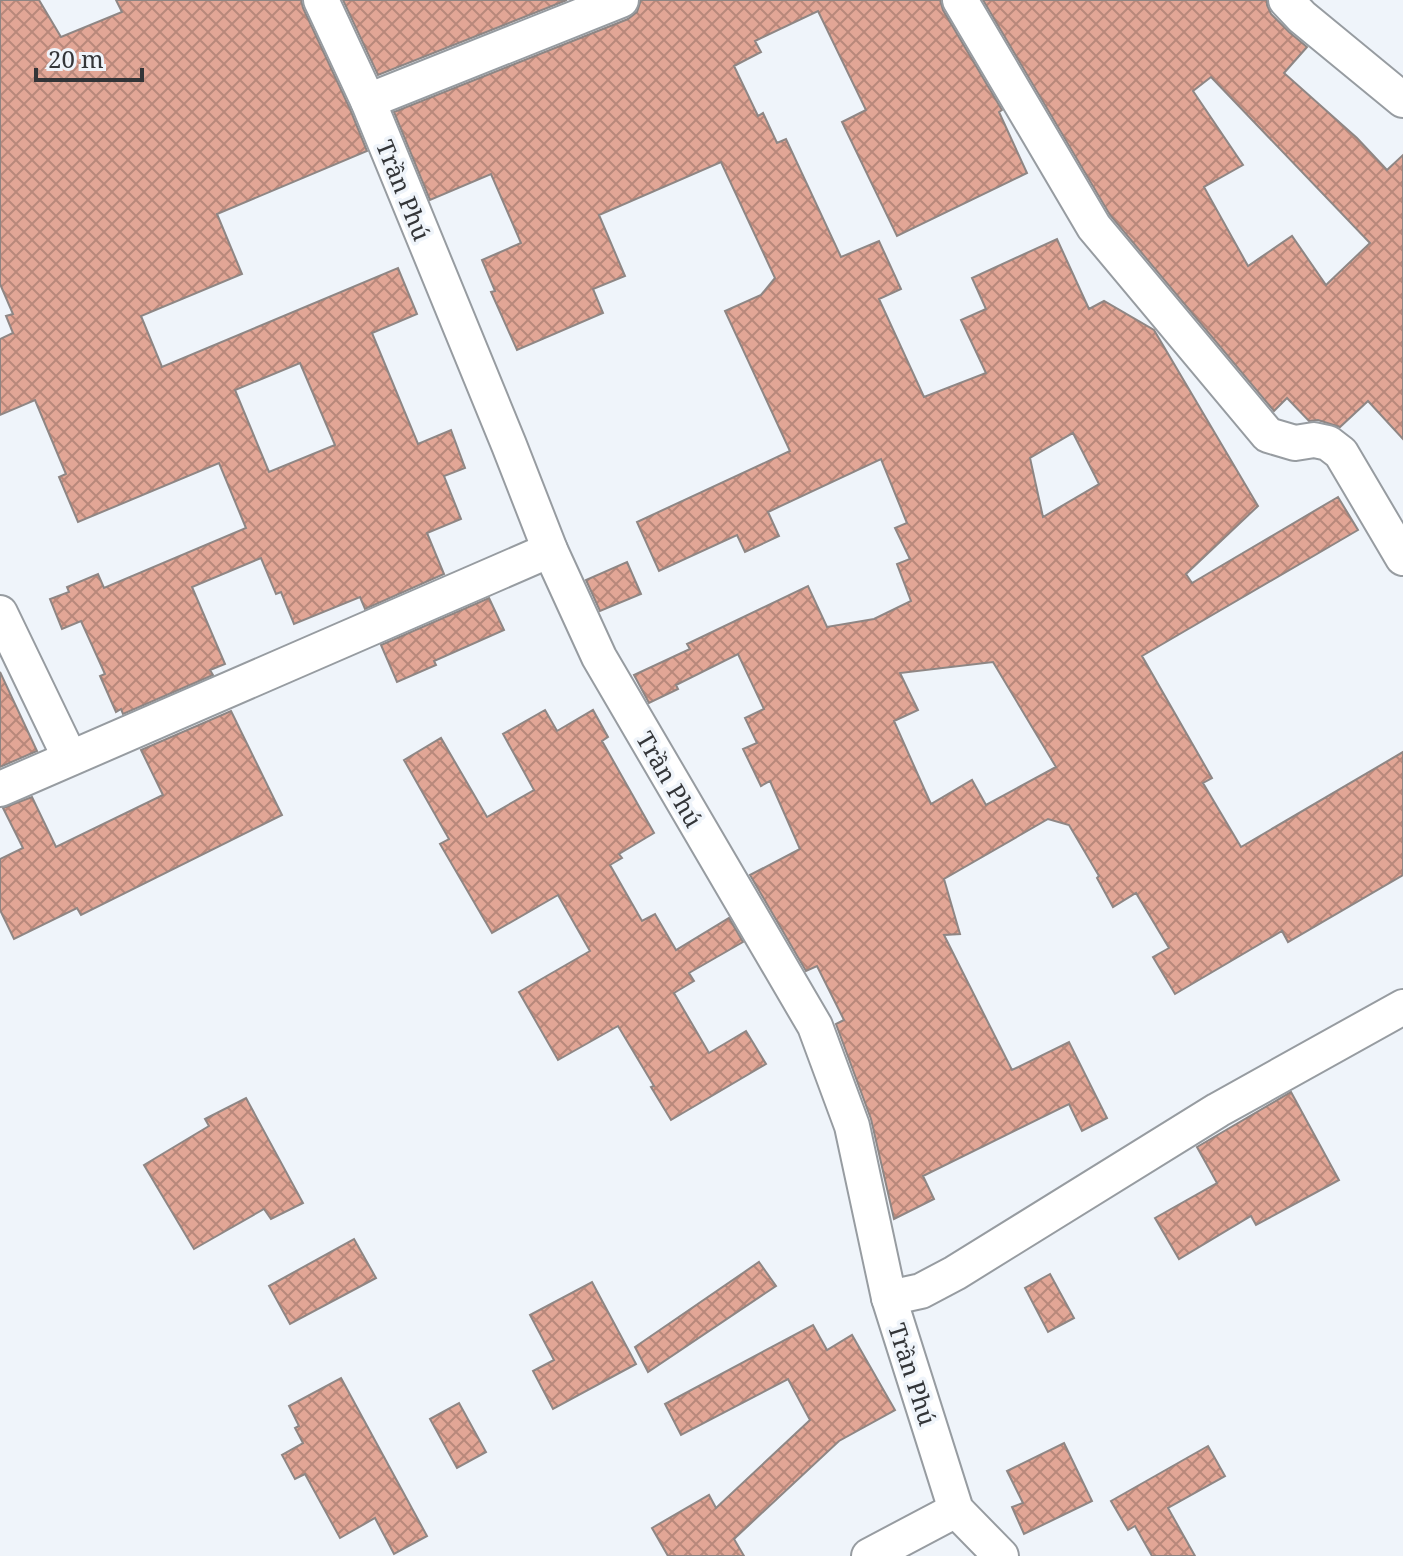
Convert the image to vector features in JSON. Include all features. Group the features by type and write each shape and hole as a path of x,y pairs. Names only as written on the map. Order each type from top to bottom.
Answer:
{"street":[{"name":"Trần Phú","path":"321,0 368,101 550,550 599,657 815,1026 852,1126 889,1298 956,1510 1001,1556"},
{"path":"368,101 621,0"},
{"path":"960,0 1094,227 1268,435 1295,443 1314,440 1328,443 1341,453 1403,558"},
{"path":"1286,0 1302,17 1403,100"},
{"path":"0,789 550,550"},
{"path":"0,613 70,758"},
{"path":"889,1298 921,1291 955,1273 1218,1110 1403,1007"},
{"path":"869,1556 956,1510"}],"building":[{"path":"0,0 39,0 61,37 122,12 116,0 301,0 367,151 217,214 242,274 141,316 162,367 398,268 417,314 372,333 418,444 451,430 465,468 444,476 461,519 427,533 444,574 365,609 360,597 294,624 281,592 276,594 261,558 192,587 225,664 210,670 213,675 123,714 121,709 116,712 100,676 105,674 81,621 62,629 50,599 69,592 67,587 98,574 104,588 246,528 219,463 78,522 59,477 66,474 35,400 0,415 0,339 13,333 6,316 13,314 0,284","holes":["300,363 335,445 269,472 235,390"]},
{"path":"343,0 567,0 378,75"},
{"path":"641,0 940,0 1002,110 999,112 1027,173 897,236 842,122 866,110 818,11 755,41 761,52 734,66 758,116 763,113 777,143 786,139 841,257 879,241 901,289 879,299 924,397 986,373 961,320 986,309 972,278 1057,239 1089,309 1104,301 1154,330 1258,506 1186,574 1192,583 1338,497 1358,530 1142,656 1212,778 1203,783 1241,847 1403,752 1403,875 1288,942 1282,931 1175,994 1153,957 1169,948 1136,893 1113,907 1069,825 1048,819 944,879 960,934 944,935 1012,1070 1069,1042 1107,1118 1082,1131 1069,1104 923,1176 934,1199 894,1219 871,1119 836,1024 844,1020 817,966 806,971 750,875 800,849 770,781 761,786 743,749 757,743 745,718 764,709 738,654 676,685 678,689 649,703 634,675 690,649 687,644 808,586 827,627 874,619 911,601 897,564 910,559 895,528 907,523 881,459 768,512 779,536 745,552 737,535 659,571 637,522 790,451 725,311 761,295 775,278 721,162 599,215 625,276 593,289 603,313 517,350 491,292 495,291 482,260 521,243 491,174 430,200 394,112 628,19 637,12","holes":["1073,433 1099,484 1043,517 1030,458","993,662 1056,767 986,805 972,780 931,804 894,721 918,710 900,673"]},
{"path":"983,0 1267,0 1271,14 1307,47 1284,73 1357,138 1387,170 1403,155 1403,439 1368,401 1340,427 1318,420 1309,421 1287,398 1274,411 1110,215","holes":["1211,77 1370,243 1326,285 1292,236 1248,266 1204,187 1243,165 1193,91"]},
{"path":"627,562 641,594 600,611 586,580"},
{"path":"489,598 504,630 434,661 436,665 397,682 381,645"},
{"path":"0,672 37,751 0,767"},
{"path":"545,710 557,731 593,710 608,737 602,741 654,833 619,854 622,858 610,865 642,921 655,914 676,950 729,918 743,942 689,973 694,981 674,993 709,1053 746,1031 766,1064 671,1120 618,1026 558,1060 519,992 590,951 558,895 492,933 440,844 449,839 404,760 441,738 487,817 534,790 503,734"},
{"path":"231,711 282,815 81,915 77,908 14,939 0,910 0,859 23,848 3,808 32,797 56,847 163,795 141,750"},
{"path":"1291,1092 1339,1180 1256,1225 1251,1216 1179,1259 1155,1218 1217,1183 1197,1147"},
{"path":"246,1098 303,1203 271,1219 264,1209 194,1249 144,1165 209,1126 205,1119"},
{"path":"354,1239 376,1278 290,1324 269,1286"},
{"path":"759,1262 776,1286 648,1372 635,1347"},
{"path":"1050,1274 1074,1318 1048,1332 1025,1288"},
{"path":"592,1282 636,1364 553,1409 533,1371 554,1360 530,1315"},
{"path":"813,1325 827,1350 852,1335 895,1410 839,1441 734,1539 744,1556 668,1556 652,1528 709,1495 716,1508 810,1420 788,1379 681,1435 665,1404"},
{"path":"341,1378 427,1536 394,1554 375,1518 340,1538 305,1474 295,1479 282,1455 303,1443 289,1406"},
{"path":"459,1403 486,1452 457,1468 430,1419"},
{"path":"1064,1443 1092,1501 1024,1534 1012,1507 1023,1503 1007,1471"},
{"path":"1208,1446 1225,1476 1168,1508 1195,1556 1152,1556 1135,1526 1128,1530 1111,1501"}]}
